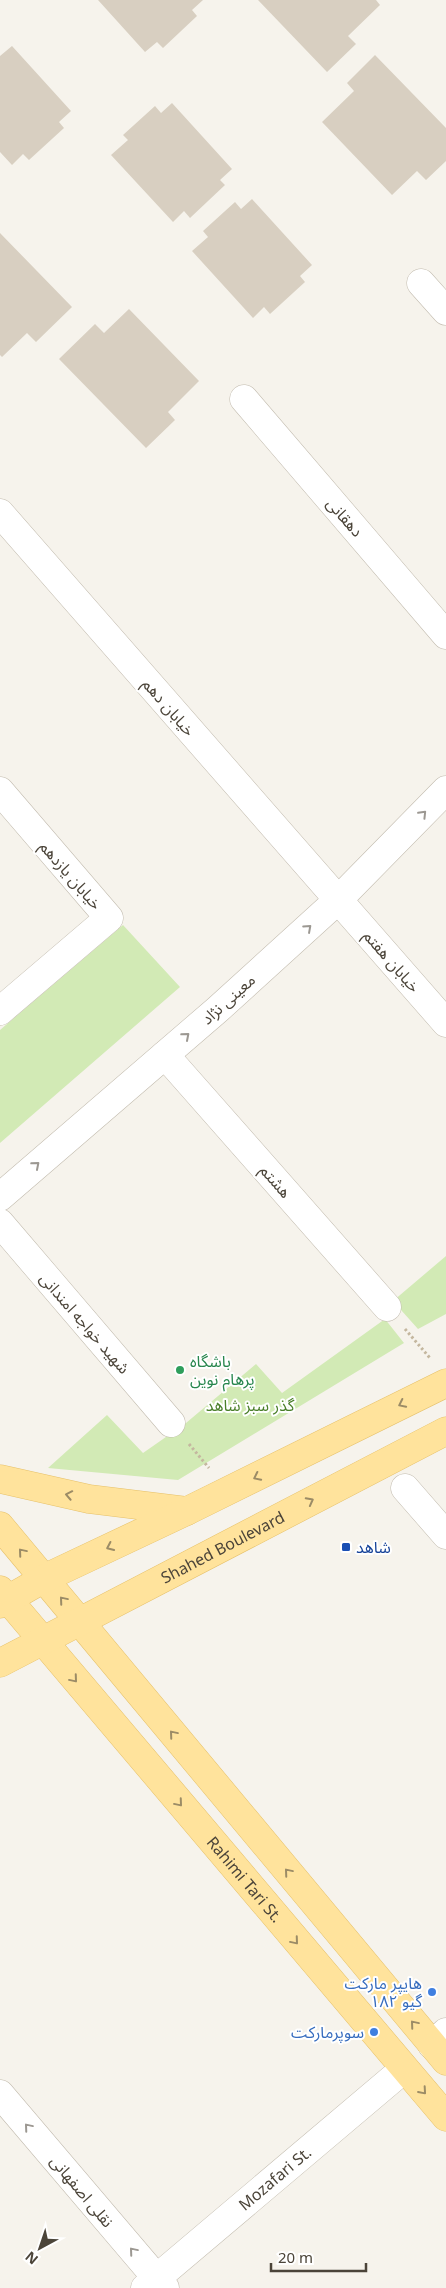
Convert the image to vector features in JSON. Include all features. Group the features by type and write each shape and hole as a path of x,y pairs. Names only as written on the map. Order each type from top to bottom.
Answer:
{"main road":[{"path":"3,1598 187,1511 440,1372"},
{"name":"Shahed Boulevard","path":"0,1663 446,1432"},
{"path":"0,1479 90,1499 187,1511"},
{"path":"0,1526 441,2046 404,2069"},
{"name":"Rahimi Tari St.","path":"3,1598 446,2117"}],"street":[{"path":"420,283 446,312"},
{"name":"دهقانی","path":"244,399 446,635"},
{"name":"خیابان دهم","path":"0,513 338,900"},
{"name":"معینی نژاد","path":"0,1197 165,1055 338,900 446,790"},
{"name":"خیابان یازدهم","path":"0,791 109,918 0,1011"},
{"name":"خیابان هفتم","path":"338,900 446,1023"},
{"name":"هشتم","path":"165,1055 387,1307"},
{"name":"شهید خواجه امندانی","path":"0,1223 171,1423"},
{"path":"404,1488 446,1535"},
{"name":"Mozafari St.","path":"155,2285 404,2069"},
{"name":"نقلی اصفهانی","path":"0,2094 155,2285"}],"path":[{"path":"387,1307 440,1372"},
{"path":"171,1423 214,1474"}],"green space":[{"path":"123,925 180,987 0,1143 0,1030"},
{"path":"446,1256 446,1314 418,1329 393,1301"},
{"name":"گذر سبز شاهد","path":"385,1319 404,1343 178,1480 48,1468 107,1415 143,1453 186,1423 256,1364 282,1393"}],"building":[{"path":"98,0 203,0 192,10 197,16 163,48 157,42 145,52"},
{"path":"258,0 376,0 380,5 348,36 356,44 327,72"},
{"path":"12,46 71,111 59,122 64,128 29,160 23,154 12,165 0,152 0,56"},
{"path":"375,55 446,128 446,161 426,180 417,171 392,195 322,122 354,91 347,83"},
{"path":"172,103 232,169 220,180 225,185 190,218 184,211 173,222 111,155 128,140 123,135 155,106 161,113"},
{"path":"252,199 312,265 300,276 305,282 270,314 264,307 253,318 192,251 208,237 203,231 235,202 241,209"},
{"path":"0,233 72,307 36,342 27,333 2,357 0,355"},
{"path":"129,309 199,381 168,412 175,420 146,448 59,359 95,324 104,333"}],"place":[{"name":"باشگاه پرهام نوین","path":"180,1370"},
{"name":"شاهد","path":"346,1547"},
{"name":"هایپر مارکت گیو ١٨٢","path":"432,1992"},
{"name":"سوپرمارکت","path":"374,2032"}]}
